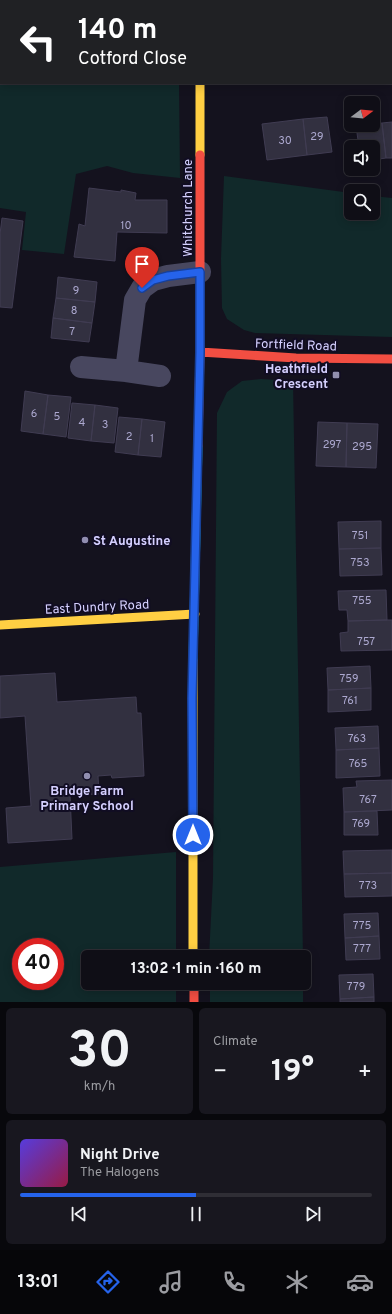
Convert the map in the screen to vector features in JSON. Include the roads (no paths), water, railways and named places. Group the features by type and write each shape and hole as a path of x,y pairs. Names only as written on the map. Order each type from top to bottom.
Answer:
{"street":[{"name":"Whitchurch Lane","path":"193,950 192,698 200,352 200,84"},
{"path":"126,371 135,300 142,288 153,280 168,276 200,272"},
{"name":"Fortfield Road","path":"200,352 296,358 392,359"},
{"path":"81,367 160,376"},
{"name":"East Dundry Road","path":"0,625 194,614"},
{"path":"194,990 194,1002"}],"place":[{"name":"Heathfield Crescent","path":"336,375"},
{"name":"St Augustine","path":"85,540"},
{"name":"Bridge Farm Primary School","path":"87,776"}]}
